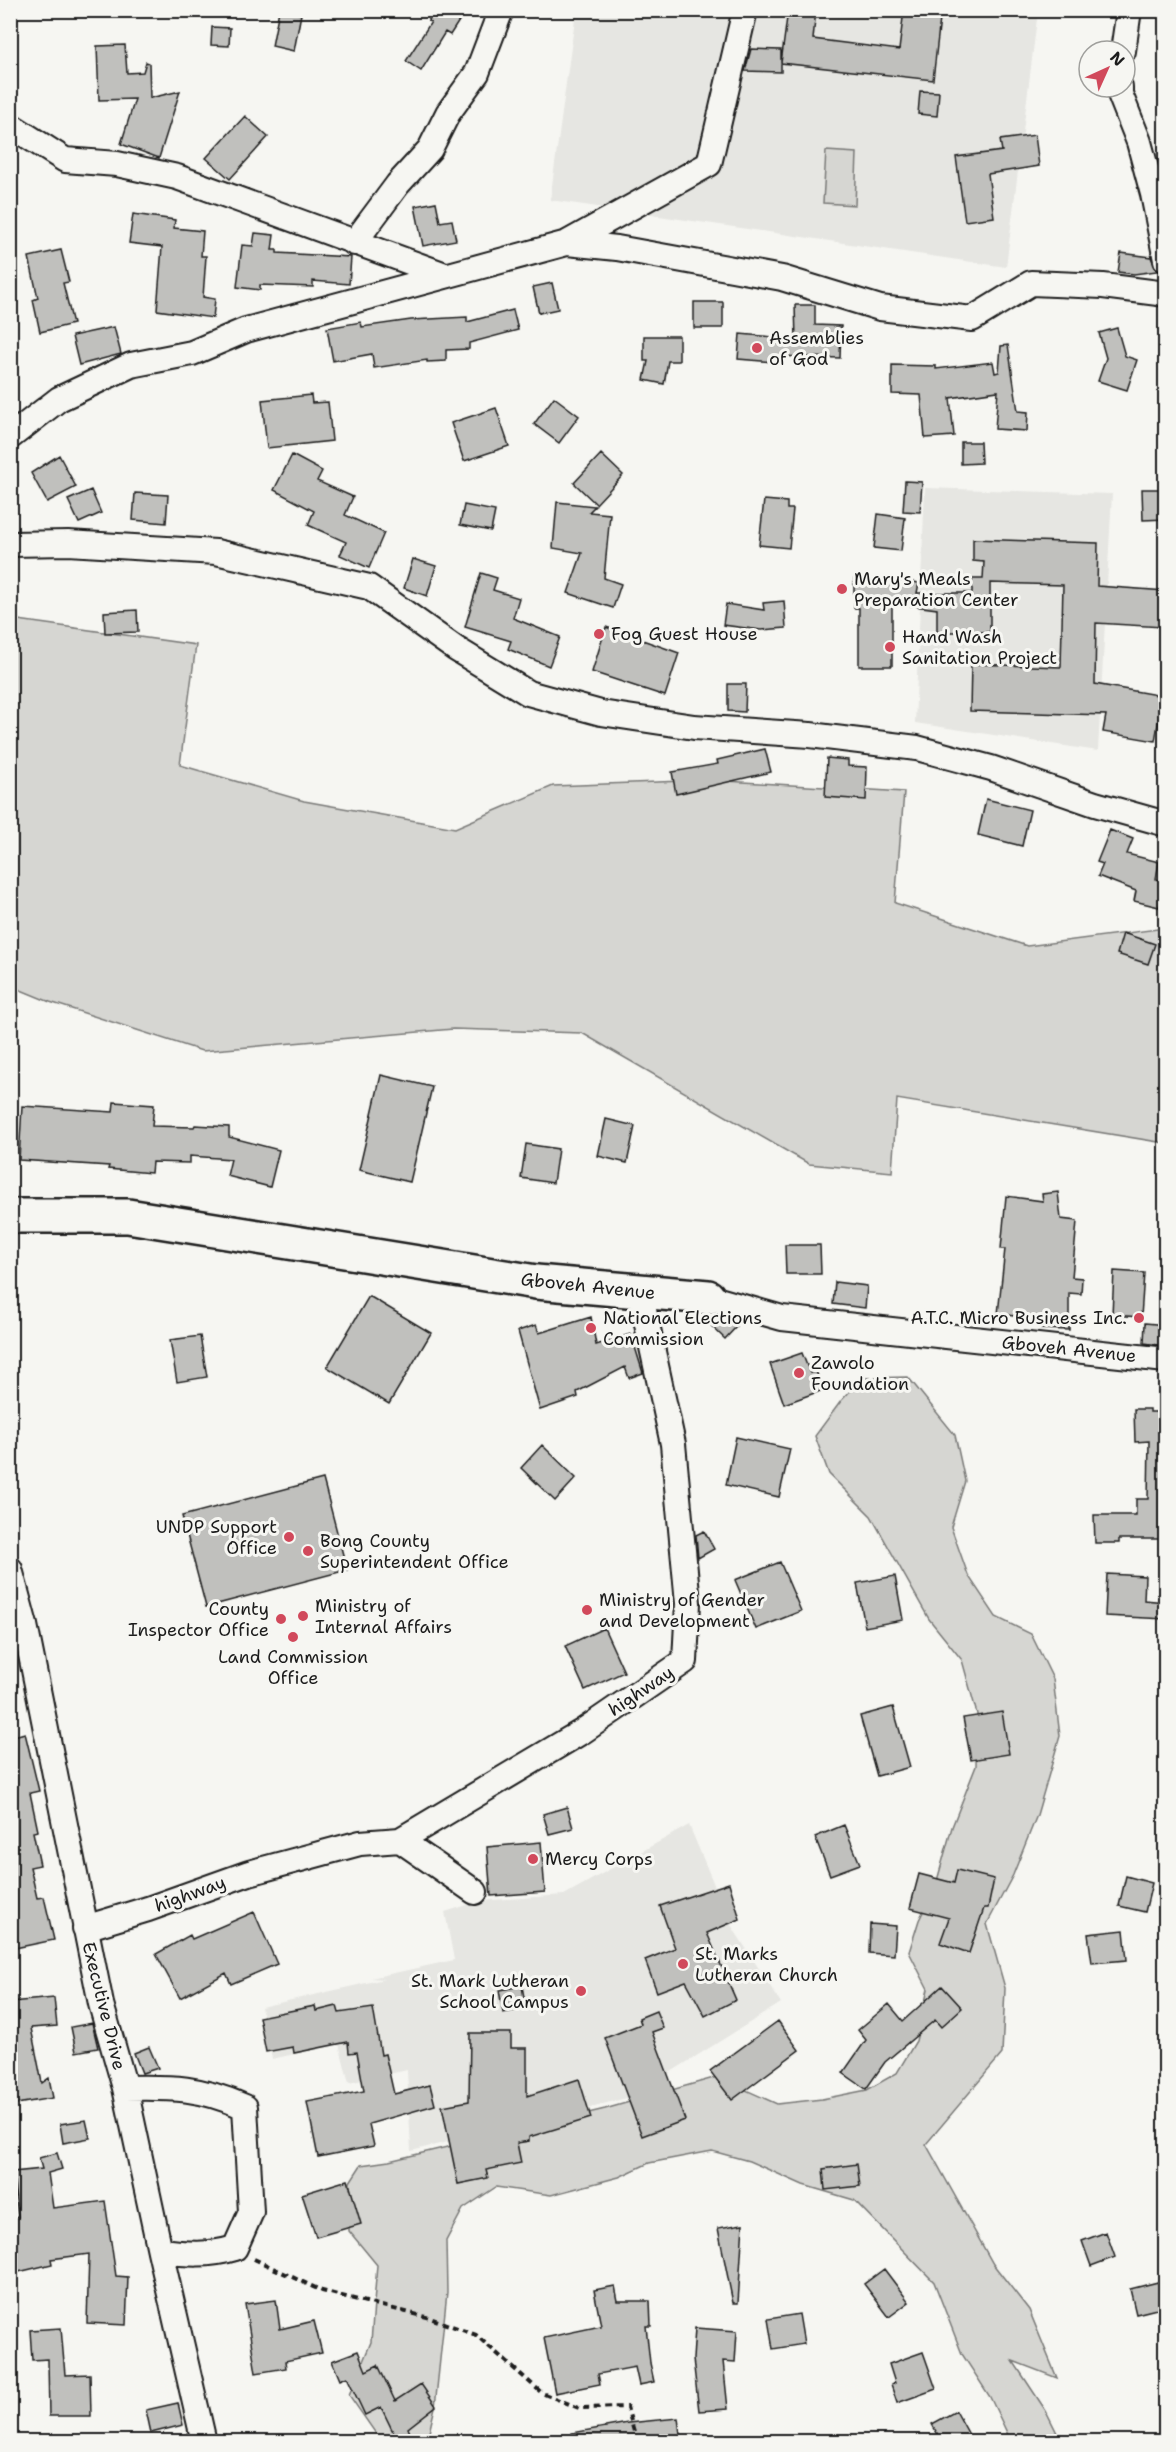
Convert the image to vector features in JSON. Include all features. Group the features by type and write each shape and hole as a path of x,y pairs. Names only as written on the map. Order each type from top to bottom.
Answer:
{"main road":[{"name":"Gboveh Avenue","path":"10,1216 128,1216 536,1282 708,1297"}],"street":[{"path":"354,243 398,184 430,149 448,113 477,73 501,10"},
{"path":"10,437 59,399 131,364 192,353 246,330 567,243 709,164 745,10"},
{"path":"1125,39 1129,10"},
{"path":"1122,99 1148,173 1166,260"},
{"path":"10,125 65,160 117,164 177,177 445,275"},
{"path":"567,243 617,248 782,278 880,308 972,319 1031,283 1103,286 1166,294"},
{"path":"10,544 68,543 216,552 369,587 456,649 528,693 601,713 694,727 810,735 917,748 991,768 1095,804 1166,824"},
{"name":"highway","path":"85,1928 148,1909 249,1873 360,1843 400,1840 583,1731 685,1661 688,1603 673,1444 640,1292"},
{"name":"Gboveh Avenue","path":"708,1297 782,1318 1166,1360"},
{"name":"Executive Drive","path":"10,1569 18,1626 101,2004 125,2088 204,2442"},
{"path":"400,1840 475,1892"},
{"path":"125,2088 179,2087 220,2096 244,2108 251,2212 235,2248 220,2253 197,2255 160,2251"}],"path":[{"path":"235,2248 260,2263 322,2291 430,2318 476,2335 542,2392 579,2408 627,2407 637,2442"}],"shaded area":[{"path":"576,11 1038,11 1006,267 550,200"},
{"path":"826,151 857,153 855,205 823,203"},
{"path":"925,488 1112,494 1098,751 915,723"},
{"path":"11,619 196,645 180,765 304,801 455,828 553,786 710,780 904,792 895,903 1027,946 1165,928 1165,1143 897,1099 892,1172 809,1164 582,1033 453,1029 202,1051 50,1002 11,986"},
{"path":"908,1377 955,1435 965,1481 951,1527 968,1575 996,1617 1031,1634 1053,1679 1060,1736 1037,1815 1013,1875 987,1924 1005,1988 1002,2054 926,2144 993,2264 1029,2310 1057,2378 1013,2361 1046,2411 1061,2441 1011,2441 990,2397 962,2354 934,2282 854,2200 803,2185 749,2161 712,2151 649,2163 619,2177 551,2195 496,2187 463,2209 446,2241 447,2292 435,2407 427,2441 378,2441 379,2438 349,2395 371,2342 377,2265 349,2231 350,2182 361,2165 389,2161 605,2109 717,2077 777,2104 822,2099 867,2090 897,2073 916,2041 928,1989 909,1952 919,1920 935,1888 952,1827 976,1766 977,1714 962,1660 929,1619 871,1516 829,1474 815,1436 841,1401 862,1378"},
{"name":"St. Mark Lutheran School Campus","path":"689,1825 731,1925 781,2003 631,2097 411,2151 407,2070 349,2083 339,2044 272,2059 261,2007 384,1979 371,1978 454,1960 445,1912 480,1901 564,1895"}],"building":[{"path":"279,10 301,14 294,51 272,46"},
{"path":"435,10 466,10 450,35 445,32 421,71 406,61 431,22 428,21"},
{"path":"788,10 816,10 813,39 899,50 904,10 941,10 933,80 781,63"},
{"path":"212,27 230,28 229,46 211,45"},
{"path":"125,45 127,73 143,72 146,62 149,63 150,98 180,91 159,158 121,144 135,99 99,100 97,46"},
{"path":"751,49 781,50 781,72 745,71"},
{"path":"920,91 939,92 937,116 918,114"},
{"path":"245,116 268,137 230,179 206,158"},
{"path":"1035,135 1039,166 988,174 994,217 965,221 956,157 1002,151 1000,140"},
{"path":"436,202 440,222 452,220 456,240 423,246 415,206"},
{"path":"133,214 175,220 174,228 203,231 201,256 206,256 203,297 215,299 213,318 157,310 162,247 129,243"},
{"path":"255,233 274,235 272,250 277,250 277,253 351,257 349,284 313,281 313,287 260,285 260,290 237,287 242,245 253,246"},
{"path":"61,250 69,282 63,283 73,324 40,332 33,300 38,298 29,257"},
{"path":"1121,253 1151,257 1157,271 1134,274 1118,272"},
{"path":"552,283 558,309 539,313 533,287"},
{"path":"694,302 723,302 723,328 694,328"},
{"path":"795,305 815,305 815,325 841,326 840,358 774,356 774,362 738,359 740,334 796,339"},
{"path":"513,310 518,330 469,343 469,349 446,350 446,361 427,362 427,360 374,368 372,354 333,361 327,328 361,322 362,327 411,320 467,317 467,322"},
{"path":"114,327 121,354 79,365 72,336"},
{"path":"1117,328 1125,356 1137,360 1127,390 1098,381 1106,358 1099,333"},
{"path":"644,336 679,336 679,361 668,361 664,384 644,380 648,361 644,361"},
{"path":"1008,345 1018,411 1028,412 1027,431 995,429 998,391 950,398 954,436 925,438 921,395 892,394 892,365 936,366 936,369 993,362 995,373 999,372 1001,346"},
{"path":"311,395 312,403 328,402 332,441 267,448 262,400"},
{"path":"554,397 579,416 559,443 534,424"},
{"path":"496,408 509,446 464,461 451,423"},
{"path":"961,442 980,442 981,463 961,464"},
{"path":"601,454 623,475 596,504 574,483"},
{"path":"59,455 76,487 47,502 31,473"},
{"path":"292,455 322,471 317,481 353,497 345,515 384,533 369,568 340,555 346,542 308,525 314,511 274,490"},
{"path":"905,481 922,482 920,512 903,511"},
{"path":"1142,489 1166,489 1166,519 1143,520"},
{"path":"91,490 101,513 79,523 68,500"},
{"path":"135,493 168,495 166,523 133,520"},
{"path":"764,500 787,502 787,509 793,509 789,548 759,545"},
{"path":"557,502 595,506 589,512 610,514 604,578 621,584 613,608 568,593 582,553 553,548"},
{"path":"464,505 495,511 491,531 460,525"},
{"path":"878,514 905,518 901,551 874,548"},
{"path":"973,539 1098,543 1097,586 1166,591 1163,627 1096,623 1095,684 1163,696 1155,741 1103,732 1106,715 970,711 971,664 1061,667 1063,585 990,583 990,632 937,632 937,609 892,603 892,666 859,666 859,608 854,608 854,579 890,579 919,583 917,593 972,593 972,579 983,579 984,562 973,561"},
{"path":"413,559 436,566 427,596 404,588"},
{"path":"481,573 497,578 493,590 519,598 513,618 560,637 549,666 508,649 511,641 465,627"},
{"path":"784,601 786,628 761,630 723,625 726,604 764,610 763,603"},
{"path":"137,610 138,632 105,633 104,612"},
{"path":"606,627 679,653 665,696 592,672"},
{"path":"728,684 746,684 745,712 728,711"},
{"path":"765,749 771,772 676,794 672,772 718,764 717,760"},
{"path":"827,758 848,760 848,766 867,767 866,800 825,797"},
{"path":"986,799 1030,810 1022,846 978,835"},
{"path":"1110,830 1133,839 1127,854 1159,862 1156,879 1165,882 1159,907 1134,901 1136,891 1098,876 1103,864 1097,862"},
{"path":"1123,933 1155,944 1148,964 1117,954"},
{"path":"381,1075 432,1087 410,1182 359,1170"},
{"path":"114,1102 154,1105 152,1126 229,1127 229,1137 279,1150 270,1187 227,1176 231,1159 190,1156 190,1163 152,1162 151,1173 108,1169 109,1166 19,1160 22,1106 113,1112"},
{"path":"606,1119 635,1126 627,1163 598,1156"},
{"path":"526,1144 558,1149 553,1183 521,1178"},
{"path":"1058,1192 1061,1219 1077,1221 1072,1277 1082,1278 1081,1294 1069,1293 1069,1330 1041,1329 1041,1319 998,1314 1005,1249 1001,1249 1006,1196 1043,1201 1042,1194"},
{"path":"785,1245 820,1245 821,1274 786,1274"},
{"path":"1114,1271 1144,1273 1141,1317 1112,1315"},
{"path":"835,1282 867,1286 865,1308 833,1304"},
{"path":"369,1296 431,1333 389,1404 327,1367"},
{"path":"716,1314 728,1317 737,1326 725,1339 700,1315"},
{"path":"591,1317 596,1345 631,1334 643,1373 629,1378 625,1367 577,1392 578,1397 540,1410 518,1331 536,1325 539,1333"},
{"path":"1145,1323 1166,1325 1166,1346 1144,1343"},
{"path":"200,1336 207,1377 177,1382 170,1340"},
{"path":"802,1353 810,1373 816,1371 823,1390 784,1404 770,1364"},
{"path":"1134,1409 1166,1412 1166,1539 1119,1539 1119,1543 1095,1543 1094,1515 1136,1515 1136,1499 1148,1499 1149,1441 1135,1442"},
{"path":"736,1437 790,1449 779,1497 726,1485"},
{"path":"542,1445 576,1478 555,1501 521,1468"},
{"path":"323,1479 347,1570 206,1607 182,1516"},
{"path":"704,1531 714,1549 698,1558 696,1535"},
{"path":"780,1562 801,1611 756,1629 735,1580"},
{"path":"1107,1574 1145,1576 1144,1600 1166,1602 1166,1619 1105,1616"},
{"path":"895,1576 903,1620 865,1627 857,1583"},
{"path":"604,1628 624,1672 585,1690 565,1646"},
{"path":"893,1707 910,1767 877,1776 860,1716"},
{"path":"1002,1712 1009,1754 971,1760 963,1718"},
{"path":"25,1733 39,1791 30,1793 38,1831 33,1832 40,1865 30,1867 37,1898 44,1897 54,1940 10,1949 10,1737"},
{"path":"567,1807 573,1828 549,1834 543,1814"},
{"path":"844,1825 860,1864 830,1875 815,1837"},
{"path":"541,1842 545,1892 491,1896 487,1847"},
{"path":"957,1870 994,1879 988,1908 984,1908 969,1953 940,1943 949,1918 910,1908 919,1874 954,1883"},
{"path":"1126,1876 1152,1883 1145,1912 1119,1906"},
{"path":"729,1883 740,1919 707,1933 736,2000 705,2016 686,1981 657,1992 645,1960 675,1948 660,1906"},
{"path":"254,1912 277,1964 231,1984 226,1973 180,1998 156,1954 190,1935 192,1939"},
{"path":"870,1924 896,1926 894,1955 869,1953"},
{"path":"1124,1930 1127,1960 1092,1963 1088,1934"},
{"path":"522,1986 526,2009 503,2013 499,1990"},
{"path":"942,1986 962,2008 941,2027 935,2020 885,2062 866,2089 843,2073 866,2040 858,2030 889,2004 903,2021"},
{"path":"54,1998 57,2026 31,2028 42,2083 49,2078 53,2098 10,2105 10,2002"},
{"path":"315,2006 316,2011 337,2006 339,2013 373,2008 381,2055 385,2054 394,2094 430,2085 435,2105 369,2124 374,2146 318,2157 307,2102 364,2091 357,2052 349,2053 348,2042 294,2053 293,2047 266,2052 259,2017"},
{"path":"656,2011 663,2028 652,2032 685,2120 642,2136 605,2038 641,2024 639,2018"},
{"path":"778,2021 799,2050 732,2100 710,2071"},
{"path":"92,2023 98,2048 76,2052 71,2027"},
{"path":"470,2033 511,2033 511,2048 527,2048 527,2096 579,2079 591,2118 529,2137 529,2141 517,2143 521,2163 486,2170 488,2178 458,2184 442,2106 469,2101"},
{"path":"149,2047 158,2068 142,2073 134,2053"},
{"path":"86,2120 90,2138 63,2143 60,2124"},
{"path":"57,2153 62,2169 48,2173 53,2208 105,2201 116,2276 128,2277 126,2325 87,2323 89,2254 51,2259 52,2264 10,2274 10,2219 18,2217 13,2172 42,2169 39,2158"},
{"path":"857,2164 860,2186 825,2190 823,2169"},
{"path":"348,2180 361,2224 316,2237 302,2194"},
{"path":"743,2224 738,2303 733,2303 718,2228"},
{"path":"1106,2232 1115,2257 1091,2266 1082,2241"},
{"path":"884,2269 909,2302 889,2317 864,2284"},
{"path":"1158,2282 1165,2307 1136,2314 1130,2289"},
{"path":"615,2286 618,2301 650,2301 651,2326 646,2326 654,2382 639,2385 635,2367 598,2374 600,2384 555,2393 544,2338 601,2326 594,2290"},
{"path":"276,2300 280,2329 314,2321 322,2353 285,2361 286,2368 256,2373 245,2304"},
{"path":"799,2314 804,2344 773,2349 768,2319"},
{"path":"61,2328 65,2375 90,2374 91,2416 49,2416 48,2359 32,2360 30,2330"},
{"path":"695,2328 737,2331 735,2362 723,2361 728,2409 699,2411 693,2359"},
{"path":"358,2351 366,2371 378,2365 395,2401 421,2384 436,2406 408,2428 414,2442 398,2442 381,2407 365,2415 347,2377 340,2380 332,2361"},
{"path":"923,2352 936,2389 897,2403 891,2385 895,2383 889,2364"},
{"path":"178,2403 183,2425 151,2433 146,2410"},
{"path":"956,2411 973,2442 942,2442 932,2424"},
{"path":"678,2418 681,2442 573,2442 572,2433 628,2423"}],"place":[{"name":"Assemblies of God","path":"757,348"},
{"name":"Mary's Meals Preparation Center","path":"842,589"},
{"name":"Fog Guest House","path":"599,634"},
{"name":"Hand Wash Sanitation Project","path":"890,647"},
{"name":"A.T.C. Micro Business Inc.","path":"1139,1318"},
{"name":"National Elections Commission","path":"591,1328"},
{"name":"Zawolo Foundation","path":"799,1373"},
{"name":"UNDP Support Office","path":"289,1537"},
{"name":"Bong County Superintendent Office","path":"308,1551"},
{"name":"Ministry of Gender and Development","path":"587,1610"},
{"name":"Ministry of Internal Affairs","path":"303,1616"},
{"name":"County Inspector Office","path":"281,1619"},
{"name":"Land Commission Office","path":"293,1637"},
{"name":"Mercy Corps","path":"533,1859"},
{"name":"St. Marks Lutheran Church","path":"683,1964"},
{"name":"St. Mark Lutheran School Campus","path":"581,1991"}]}
